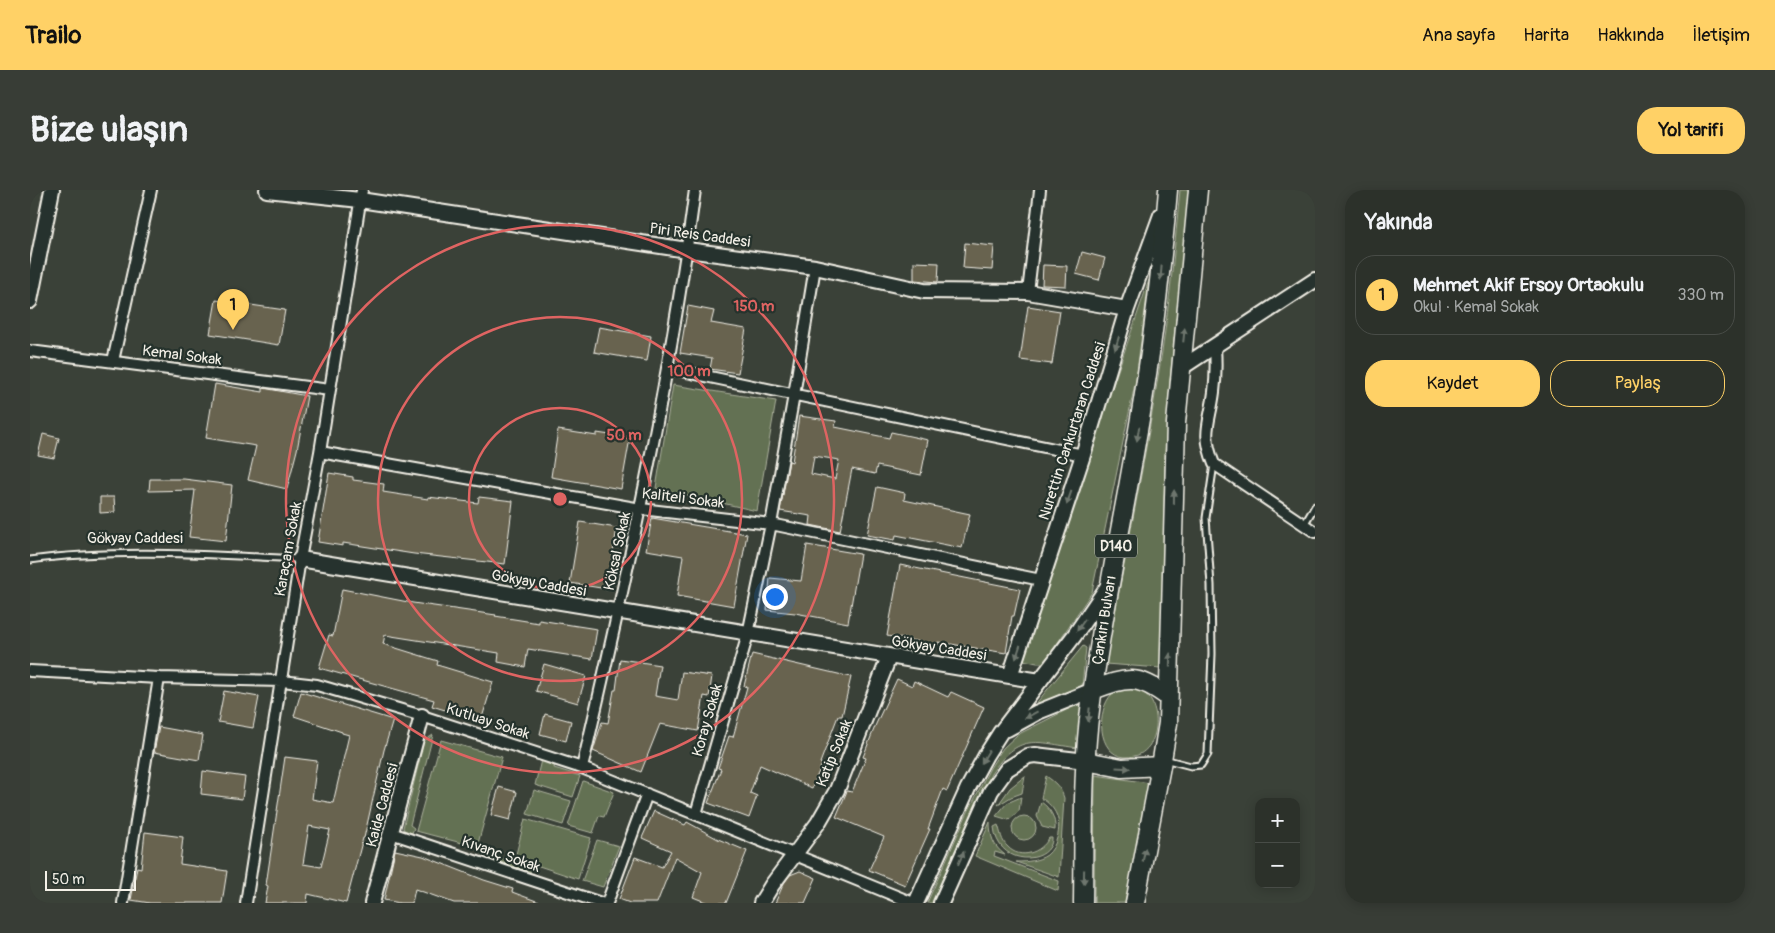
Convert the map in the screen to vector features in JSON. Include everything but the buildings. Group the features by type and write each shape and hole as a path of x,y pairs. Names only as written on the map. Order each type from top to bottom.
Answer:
{"highway":[{"path":"1135,903 1168,723 1176,423 1198,190"},
{"name":"Çankırı Bulvarı","path":"1083,903 1086,761 1093,690 1109,585 1148,370 1159,289 1168,194"},
{"path":"1093,690 1112,683 1130,680 1152,685 1168,696"},
{"path":"1086,761 1122,768 1162,762"}],"street":[{"path":"30,301 52,190"},
{"path":"113,361 151,190"},
{"name":"Piri Reis Caddesi","path":"267,190 361,195 687,250 814,267 924,291 1028,292 1128,309"},
{"name":"Köksal Sokak","path":"582,768 619,613 641,509 687,250 695,190"},
{"path":"1028,292 1040,190"},
{"name":"Nurettin Cankurtaran Caddesi","path":"1010,676 1083,455 1128,309 1168,194"},
{"name":"Karaçam Sokak","path":"246,903 300,559 320,452 361,195"},
{"name":"Koray Sokak","path":"696,814 748,634 771,524 814,267"},
{"path":"1181,368 1315,280"},
{"path":"1215,346 1216,375 1206,435 1207,448 1214,464 1315,532"},
{"name":"Kemal Sokak","path":"30,351 330,390"},
{"path":"667,368 1083,455"},
{"name":"Kaliteli Sokak","path":"320,452 641,509 771,524 1041,580"},
{"name":"Gökyay Caddesi","path":"300,559 1040,681"},
{"path":"914,903 968,788 1000,733 1074,636 1109,585"},
{"name":"Katip Sokak","path":"761,903 825,812 837,790 889,657"},
{"name":"Kutluay Sokak","path":"30,671 159,678 282,681 317,685 422,716 582,768 914,903"},
{"path":"123,903 159,678"},
{"path":"1000,733 1038,712 1093,690"},
{"name":"Kaide Caddesi","path":"372,903 422,716"},
{"path":"941,903 991,791 1008,769 1028,756 1035,755 1086,761"},
{"path":"607,903 647,794"},
{"name":"Kıvanç Sokak","path":"391,832 601,903"}],"lane":[{"path":"1162,762 1201,766 1208,754 1212,654 1211,586 1206,518 1214,464"},
{"path":"1304,525 1315,506"},
{"name":"Gökyay Caddesi","path":"30,560 70,555 178,554 300,559"}],"green space":[{"path":"1180,190 1189,190 1165,452 1161,668 1105,664 1162,352"},
{"path":"1149,280 1136,379 1092,592 1044,663 1019,659"},
{"path":"673,385 776,401 757,511 656,488"},
{"path":"1083,646 1086,648 1082,686 1034,706"},
{"path":"1126,688 1139,690 1150,699 1155,711 1156,724 1151,744 1138,755 1125,757 1109,749 1104,740 1102,720 1103,710 1112,694"},
{"path":"1082,702 1078,748 1029,743 1010,751 1001,761 991,774 932,903 927,903 966,816 990,768 1003,748 1017,735"},
{"path":"433,735 410,825 414,828 412,833 403,828 424,741"},
{"path":"441,740 502,757 477,847 416,831"},
{"path":"541,760 555,763 554,768 580,776 573,797 535,785"},
{"path":"1095,775 1150,783 1127,903 1094,903"},
{"path":"1025,776 1022,793 998,805 1010,788"},
{"path":"1046,776 1057,786 1064,798 1059,877 1016,862 1032,861 1044,857 1053,848 1056,841 1059,826 1058,820 1051,806 1041,798"},
{"path":"583,781 614,792 604,817 599,816 593,833 568,826"},
{"path":"534,790 571,801 563,825 527,814"},
{"path":"1021,797 1019,811 1009,820 996,816 1007,803"},
{"path":"1041,802 1052,814 1055,830 1042,827 1037,816"},
{"path":"1024,816 1032,820 1036,828 1032,836 1024,840 1016,836 1012,828 1016,820"},
{"path":"525,819 591,838 578,879 515,858"},
{"path":"990,822 993,840 1005,855 995,852 994,856 1059,881 1058,891 975,856"},
{"path":"998,825 1001,837 1013,851 1024,854 1036,851 1049,838 1052,838 1050,847 1044,853 1035,857 1014,856 1005,850 998,841 994,827"},
{"path":"597,840 619,846 603,887 582,881"},
{"path":"490,854 531,868 530,872 489,858"}],"place":[{"name":"Mehmet Akif Ersoy Ortaokulu","path":"233,330"}]}
